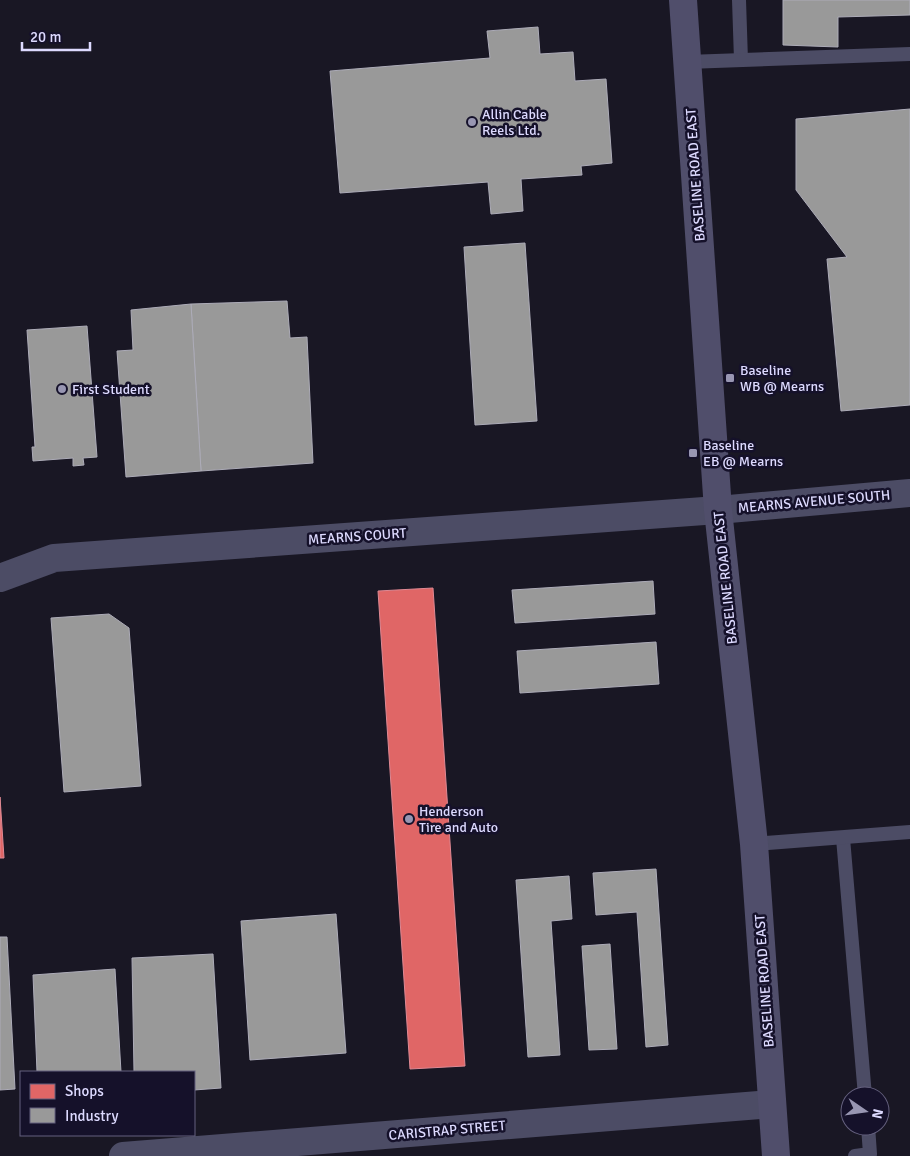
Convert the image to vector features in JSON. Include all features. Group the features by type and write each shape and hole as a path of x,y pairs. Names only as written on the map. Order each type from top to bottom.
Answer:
{"street":[{"name":"BASELINE ROAD EAST","path":"683,0 718,510 754,844 776,1156"},
{"name":"MEARNS AVENUE SOUTH","path":"718,510 910,493"},
{"name":"MEARNS COURT","path":"0,578 54,558 718,510"},
{"name":"CARISTRAP STREET","path":"123,1156 772,1104"}],"lane":[{"path":"739,0 741,60"},
{"path":"687,62 910,54"},
{"path":"754,844 910,832"},
{"path":"843,838 864,1086"},
{"path":"855,1156 870,1154 869,1136"}],"building: Shops":[{"path":"433,588 465,1066 410,1069 378,591"},
{"path":"0,797 4,858 0,858"}],"building: Industry":[{"path":"783,0 910,0 910,15 838,17 838,47 783,45"},
{"name":"Allin Cable Reels Ltd.","path":"538,27 540,54 573,52 575,81 606,79 612,163 581,166 582,175 521,179 523,211 491,214 488,182 340,193 330,71 490,58 487,31"},
{"path":"910,109 910,405 841,411 827,259 847,257 796,190 796,119"},
{"path":"525,243 537,421 475,425 464,247"},
{"path":"287,301 290,338 307,337 313,463 201,471 191,304"},
{"path":"191,304 201,471 126,477 117,351 133,350 131,310"},
{"name":"First Student","path":"87,326 97,457 83,458 84,465 73,466 73,458 33,461 32,447 35,447 27,330"},
{"path":"653,581 655,614 515,623 512,590"},
{"path":"109,614 129,628 141,786 64,792 51,618"},
{"path":"656,642 659,684 520,693 517,651"},
{"path":"656,869 668,1045 646,1047 637,912 596,915 593,873"},
{"path":"569,876 572,919 551,921 560,1055 528,1057 516,880"},
{"path":"336,914 346,1053 250,1060 241,921"},
{"path":"0,937 7,937 15,1089 0,1090"},
{"path":"610,944 617,1049 589,1050 582,946"},
{"path":"213,954 221,1088 195,1090 195,1071 134,1071 132,958"},
{"path":"115,969 121,1071 37,1071 33,975"}],"place":[{"name":"Allin Cable Reels Ltd.","path":"472,122"},
{"name":"Baseline WB @ Mearns","path":"730,378"},
{"name":"First Student","path":"62,389"},
{"name":"Baseline EB @ Mearns","path":"693,453"},
{"name":"Henderson Tire and Auto","path":"409,819"}]}
